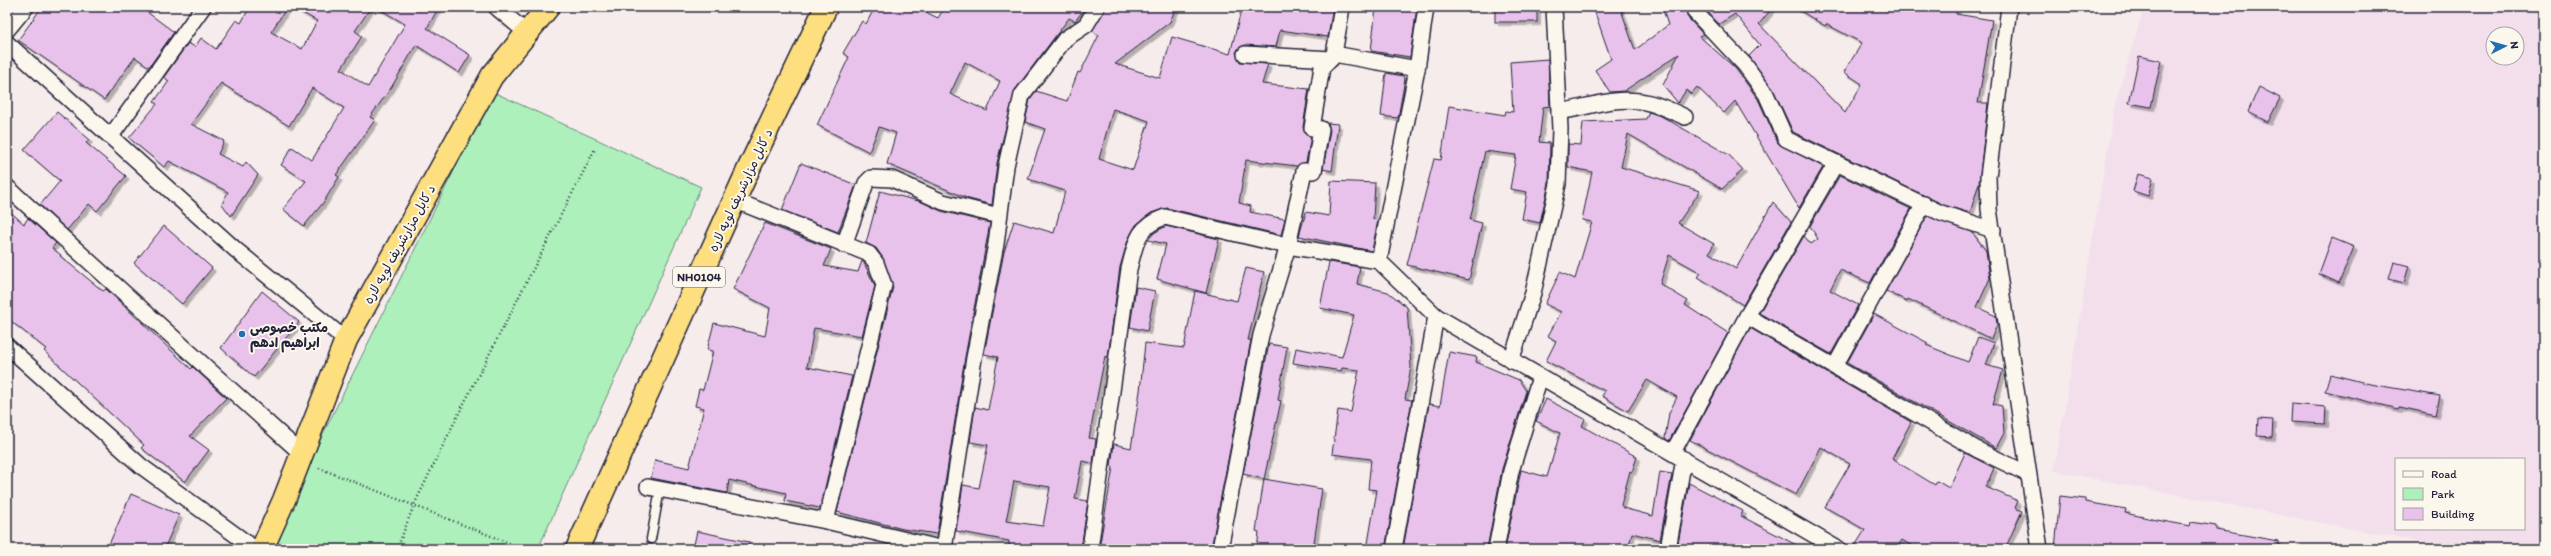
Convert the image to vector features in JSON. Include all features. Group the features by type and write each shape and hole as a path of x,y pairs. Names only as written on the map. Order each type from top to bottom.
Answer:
{"highway":[{"name":"د کابل مزارشریف لویه لاره","path":"262,549 284,500 346,340 492,76 548,7"},
{"name":"د کابل مزارشریف لویه لاره","path":"577,549 734,200 826,7"}],"street":[{"path":"7,30 26,7"},
{"path":"111,136 203,7"},
{"path":"496,7 527,33"},
{"path":"654,488 826,521 944,549 1006,166 1022,95 1065,39 1086,25 1097,7"},
{"path":"1220,549 1261,334 1288,246 1304,171 1314,171 1317,161 1321,129 1312,128 1322,67 1332,56 1342,7"},
{"path":"1380,261 1417,69 1426,7"},
{"path":"1511,361 1532,293 1558,184 1559,112 1554,7"},
{"path":"1694,7 1695,12 1745,65 1766,94 1786,139 1924,204 1992,230"},
{"path":"2009,7 1988,177 1992,230 1998,257 2040,549"},
{"path":"7,43 236,250 346,340"},
{"path":"1245,54 1332,56 1417,69"},
{"path":"1559,112 1611,102 1638,101 1662,107 1685,117"},
{"path":"1668,549 1678,456 1747,316 1836,163"},
{"path":"844,245 866,183 871,178 892,179 943,202 999,216"},
{"path":"7,187 301,457"},
{"path":"734,200 869,254 876,263 884,285 826,521"},
{"path":"1835,366 1924,204"},
{"path":"1090,549 1129,269 1138,235 1150,222 1164,216 1288,246 1380,261 1436,316 1511,361 1838,549"},
{"path":"1394,549 1436,316"},
{"path":"1747,316 1978,450 2028,474"},
{"path":"7,346 141,466 255,549"},
{"path":"1496,549 1510,471 1540,377"}],"lane":[{"path":"651,539 654,488"}],"path":[{"path":"397,549 414,505 595,149"},
{"path":"301,457 414,505 524,549"}],"shaded area":[{"path":"2144,7 2544,7 2544,549 2455,549 2054,471 2114,108"}],"green space":[{"path":"493,92 701,187 538,549 274,549 312,456"}],"building":[{"path":"42,7 140,7 174,32 149,67 135,57 104,100 18,40"},
{"path":"250,7 287,7 271,32 302,49 317,21 292,7 371,7 355,31 362,36 341,69 368,87 405,24 376,7 439,7 427,28 470,55 459,73 416,45 391,88 370,117 375,120 336,175 339,177 323,203 304,226 283,209 306,181 281,165 292,147 312,160 344,108 312,88 289,126 221,83 191,124 224,141 218,154 243,167 246,162 258,175 231,216 222,204 228,192 169,161 164,167 129,138 157,104 154,102 169,81 164,77 188,43 195,47 201,38 216,49 236,20 241,23"},
{"path":"875,7 915,7 938,18 945,7 1086,7 1075,21 1069,18 1015,90 997,163 992,205 969,199 887,164 896,133 879,127 869,152 817,125 849,57 843,53 862,21 866,24","holes":["965,62 1000,81 987,111 950,94"]},
{"path":"1106,7 1176,7 1170,22 1115,64 1160,78 1172,37 1230,54 1242,7 1333,7 1328,37 1280,30 1276,47 1245,45 1238,49 1236,53 1240,62 1268,64 1262,84 1309,89 1303,127 1304,132 1311,137 1306,162 1297,166 1246,160 1239,203 1251,206 1250,212 1285,219 1281,235 1167,208 1151,213 1136,225 1128,240 1120,267 1108,357 1105,356 1089,438 1096,439 1093,463 1082,461 1075,499 1088,501 1081,549 1009,547 1009,541 956,531 963,485 979,488 988,445 970,442 975,407 988,410 998,357 984,354 1004,252 1014,221 1054,233 1065,191 1028,179 1045,129 1025,122 1030,99 1036,91 1067,101 1078,72 1080,73 1099,35 1092,31","holes":["1113,109 1149,121 1133,170 1099,159","1014,481 1050,487 1043,526 1006,521"]},
{"path":"1376,7 1417,7 1410,57 1371,51"},
{"path":"1495,7 1537,7 1537,22 1495,22"},
{"path":"1593,7 1620,7 1635,50 1668,25 1662,7 1685,7 1688,18 1703,34 1699,36 1735,68 1758,99 1778,143 1823,167 1799,208 1735,101 1724,113 1697,87 1691,94 1686,90 1678,103 1663,85 1679,54 1624,91 1610,92 1595,70 1611,59"},
{"path":"1703,7 1773,7 1759,24 1845,113 1862,84 1844,72 1862,43 1826,24 1825,26 1794,7 1957,7 1956,14 1992,20 1978,103 1988,103 1979,183 1970,213 1944,205 1793,132 1773,89 1749,56 1760,45 1735,14 1719,24"},
{"path":"2139,56 2161,61 2151,107 2129,103"},
{"path":"1548,59 1550,106 1543,107 1539,142 1550,143 1549,183 1540,223 1522,219 1527,192 1510,189 1516,155 1485,151 1470,220 1482,223 1469,280 1407,265 1434,159 1441,160 1449,106 1505,115 1506,111 1513,112 1510,62"},
{"path":"1386,73 1403,76 1405,79 1398,118 1381,116"},
{"path":"2259,87 2280,98 2268,122 2248,112"},
{"path":"57,112 89,139 86,143 126,176 97,211 89,204 67,230 40,205 60,181 24,150"},
{"path":"1649,112 1663,117 1729,155 1743,170 1722,189 1628,134 1621,167 1700,191 1678,223 1714,244 1709,253 1736,269 1773,202 1791,222 1743,305 1698,277 1701,273 1669,255 1660,284 1688,301 1685,305 1728,333 1669,441 1665,438 1669,413 1677,397 1647,380 1628,411 1602,396 1605,391 1546,361 1556,341 1548,336 1561,312 1545,304 1560,272 1575,279 1592,222 1582,220 1592,172 1568,167 1568,144 1581,145 1583,122 1646,119"},
{"path":"1328,123 1338,124 1332,171 1323,169 1330,130"},
{"path":"801,163 856,185 838,232 782,210"},
{"path":"2138,174 2153,178 2148,196 2133,191"},
{"path":"1840,175 1911,209 1870,283 1840,270 1830,290 1858,305 1831,354 1759,313 1804,236 1811,244 1818,239 1810,226"},
{"path":"1331,181 1375,183 1373,219 1378,220 1372,251 1299,236 1306,212 1329,216"},
{"path":"880,191 922,202 941,211 990,223 965,357 937,534 903,529 837,512 893,287 883,258 876,248 866,243"},
{"path":"7,209 24,224 28,218 56,243 52,248 61,255 60,256 103,291 106,289 191,369 193,367 226,398 190,436 209,450 185,482 141,448 144,445 44,351 46,349 7,318"},
{"path":"1927,216 1972,232 1986,251 1990,278 1977,307 1996,316 1997,325 1991,339 1908,299 1907,301 1886,291"},
{"path":"765,223 831,249 824,266 858,272 863,261 875,286 862,336 814,328 807,367 852,376 820,508 785,501 786,493 729,480 727,493 651,478 655,460 689,468 704,408 695,406 699,389 703,390 713,351 707,350 714,323 765,336 770,308 733,289"},
{"path":"164,226 212,268 182,304 134,263"},
{"path":"1166,226 1219,239 1206,293 1157,279 1166,244 1148,240 1154,233"},
{"path":"2332,238 2354,247 2339,283 2319,274"},
{"path":"1329,262 1360,267 1357,284 1388,292 1407,307 1411,367 1405,399 1412,400 1385,549 1367,549 1377,490 1368,489 1371,459 1332,454 1338,410 1351,412 1359,370 1342,368 1341,371 1293,363 1296,348 1342,357 1354,315 1320,308"},
{"path":"2394,262 2409,266 2404,283 2389,279"},
{"path":"1246,268 1264,272 1248,340 1251,340 1211,549 1099,549 1113,467 1111,466 1114,444 1131,448 1140,391 1145,343 1184,348 1195,291 1237,301"},
{"path":"1136,287 1155,291 1147,331 1130,327"},
{"path":"262,291 299,322 254,377 221,348"},
{"path":"1874,314 1928,343 1926,345 1968,362 1978,337 1994,343 1986,365 2003,370 1993,404 2002,406 2004,433 1996,448 1847,363"},
{"path":"1750,328 1911,422 1892,459 1935,485 1937,481 1949,488 1965,453 1994,468 1986,487 2018,501 2015,508 2022,511 2005,549 1917,549 1902,540 1896,549 1853,549 1865,530 1825,507 1850,464 1821,447 1796,495 1690,440"},
{"path":"1269,344 1287,347 1278,400 1281,401 1264,479 1243,474"},
{"path":"1449,352 1477,357 1476,362 1519,380 1526,391 1502,469 1487,549 1403,549 1429,404 1440,406"},
{"path":"2330,374 2370,384 2440,396 2436,415 2400,407 2399,409 2325,391"},
{"path":"1546,399 1585,419 1582,426 1637,457 1632,472 1630,471 1621,505 1623,508 1653,516 1660,472 1672,474 1660,540 1632,533 1628,549 1505,549 1521,470 1547,477 1560,433 1536,421"},
{"path":"2291,404 2326,407 2325,424 2290,422"},
{"path":"2258,419 2273,420 2272,437 2257,436"},
{"path":"1264,479 1322,489 1313,549 1257,549 1259,532 1256,531"},
{"path":"1689,483 1743,511 1741,516 1804,549 1696,549 1678,544"},
{"path":"131,494 179,515 164,549 107,549"},
{"path":"2060,496 2085,499 2085,502 2126,509 2125,513 2157,520 2190,526 2191,522 2216,526 2216,530 2278,541 2278,549 2055,549"},
{"path":"697,531 749,542 748,549 693,549"}],"place":[{"name":"مکتب خصوصی ابراهیم ادهم","path":"242,334"}]}
